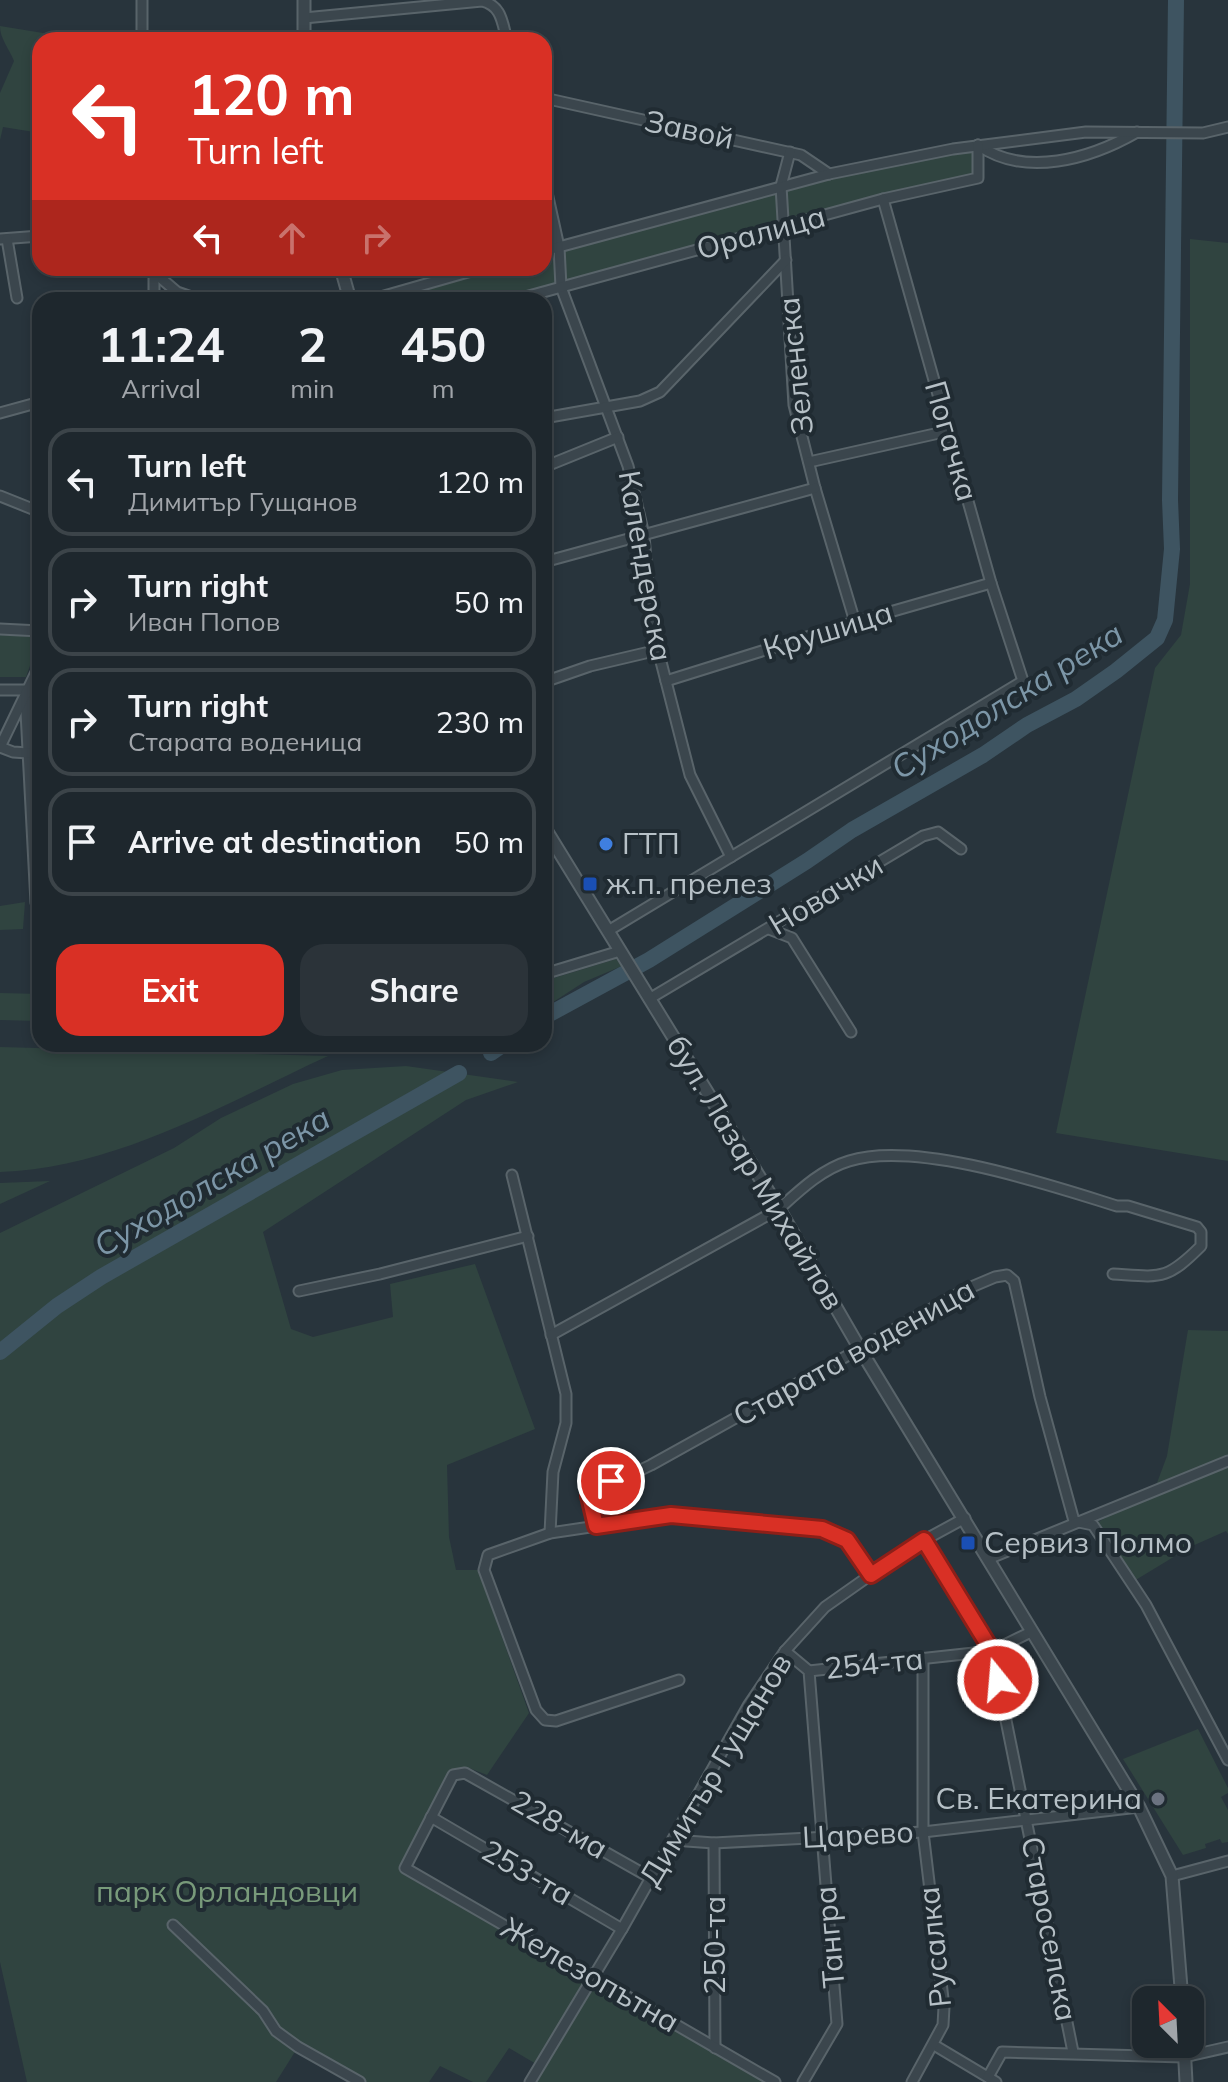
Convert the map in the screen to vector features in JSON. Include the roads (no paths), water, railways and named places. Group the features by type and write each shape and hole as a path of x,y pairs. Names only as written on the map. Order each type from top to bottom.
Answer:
{"street":[{"path":"142,0 142,32"},
{"path":"304,0 304,32"},
{"path":"304,18 405,5 482,1 493,3 499,10 505,32"},
{"name":"Завой","path":"552,100 790,152 801,155 829,174"},
{"name":"Оралица","path":"552,249 829,174 978,145 1086,132 1139,130 1203,133 1228,127"},
{"path":"978,145 990,153 1016,162 1043,163 1117,143 1139,130"},
{"name":"Оралица","path":"543,292 883,199 978,178 978,145"},
{"name":"Зеленска","path":"790,152 781,186 794,405 855,622"},
{"name":"Погачка","path":"731,857 1023,681 991,583 883,199"},
{"name":"Календерска","path":"552,215 559,247 561,287 628,466 644,535 650,610 658,650 690,775 731,857"},
{"path":"17,298 4,239 32,237"},
{"path":"552,417 640,401 660,392 786,260"},
{"path":"157,276 177,292"},
{"path":"398,292 454,276"},
{"path":"0,413 32,404"},
{"path":"809,462 948,431"},
{"path":"552,464 618,437"},
{"path":"552,560 815,488"},
{"path":"0,496 32,509"},
{"name":"Крушица","path":"666,681 991,583"},
{"path":"0,629 32,631"},
{"path":"552,679 590,666 658,650"},
{"path":"0,690 32,690"},
{"path":"28,753 0,747 32,693"},
{"path":"32,696 26,712 32,813"},
{"name":"Новачки","path":"649,999 923,836 938,832 961,849"},
{"name":"бул. Лазар Михайлов","path":"552,840 779,1209 860,1349 1139,1807 1172,1876"},
{"path":"608,931 731,857"},
{"path":"769,929 792,938 851,1032"},
{"path":"552,972 622,953"},
{"path":"551,1335 779,1209 807,1183 845,1162 871,1155 908,1156 967,1165 1117,1206 1128,1206 1197,1227 1201,1232 1201,1246 1180,1267 1163,1277 1113,1274"},
{"path":"512,1175 566,1394 566,1423 553,1472 550,1533"},
{"path":"299,1291 528,1236"},
{"name":"Старата воденица","path":"596,1526 589,1496 594,1485 628,1476 651,1465 969,1288 1007,1275 1014,1281 1040,1397 1074,1521"},
{"path":"988,1559 1074,1521 1228,1461"},
{"path":"679,1680 556,1721 545,1720 536,1710 484,1570 488,1555 550,1533 671,1515 822,1529 847,1540 871,1575"},
{"name":"Димитър Гущанов","path":"530,2082 594,1978 748,1706 785,1651 825,1607 924,1540 965,1518"},
{"path":"1074,1521 1093,1525 1146,1605 1228,1760"},
{"name":"Староселска","path":"924,1540 992,1651 1073,2052"},
{"name":"254-та","path":"809,1671 992,1651 1031,1632"},
{"path":"785,1651 809,1671"},
{"name":"Русалка","path":"912,2082 943,2025 944,2007 923,1832 923,1660"},
{"name":"Тангра","path":"803,2082 837,2024 809,1671"},
{"name":"228-ма","path":"431,1817 453,1775 465,1773 651,1878"},
{"name":"Царево","path":"673,1840 714,1843 923,1832 1139,1807"},
{"name":"Железопътна","path":"431,1817 405,1868 775,2082"},
{"name":"253-та","path":"431,1817 622,1929"},
{"name":"250-та","path":"714,1843 715,2048"},
{"path":"1181,1986 1172,1876 1228,1861"},
{"path":"173,1925 263,2011 276,2031 360,2082"},
{"path":"934,2045 992,2080 1002,2052 1132,2051"},
{"path":"1204,2049 1228,2047"},
{"path":"1184,2058 1186,2082"}],"waterway":[{"name":"Суходолска река","path":"552,1013 649,960 852,830 1076,699 1157,638 1165,620 1172,549 1176,0"},
{"name":"Суходолска река","path":"0,1352 57,1306 101,1277 459,1073"}],"place":[{"name":"ГТП","path":"606,844"},
{"name":"ж.п. прелез","path":"590,884"},
{"name":"Сервиз Полмо","path":"968,1543"},
{"name":"Св. Екатерина","path":"1158,1799"}],"park label":[{"name":"парк Орландовци","path":"227,1892"}]}
